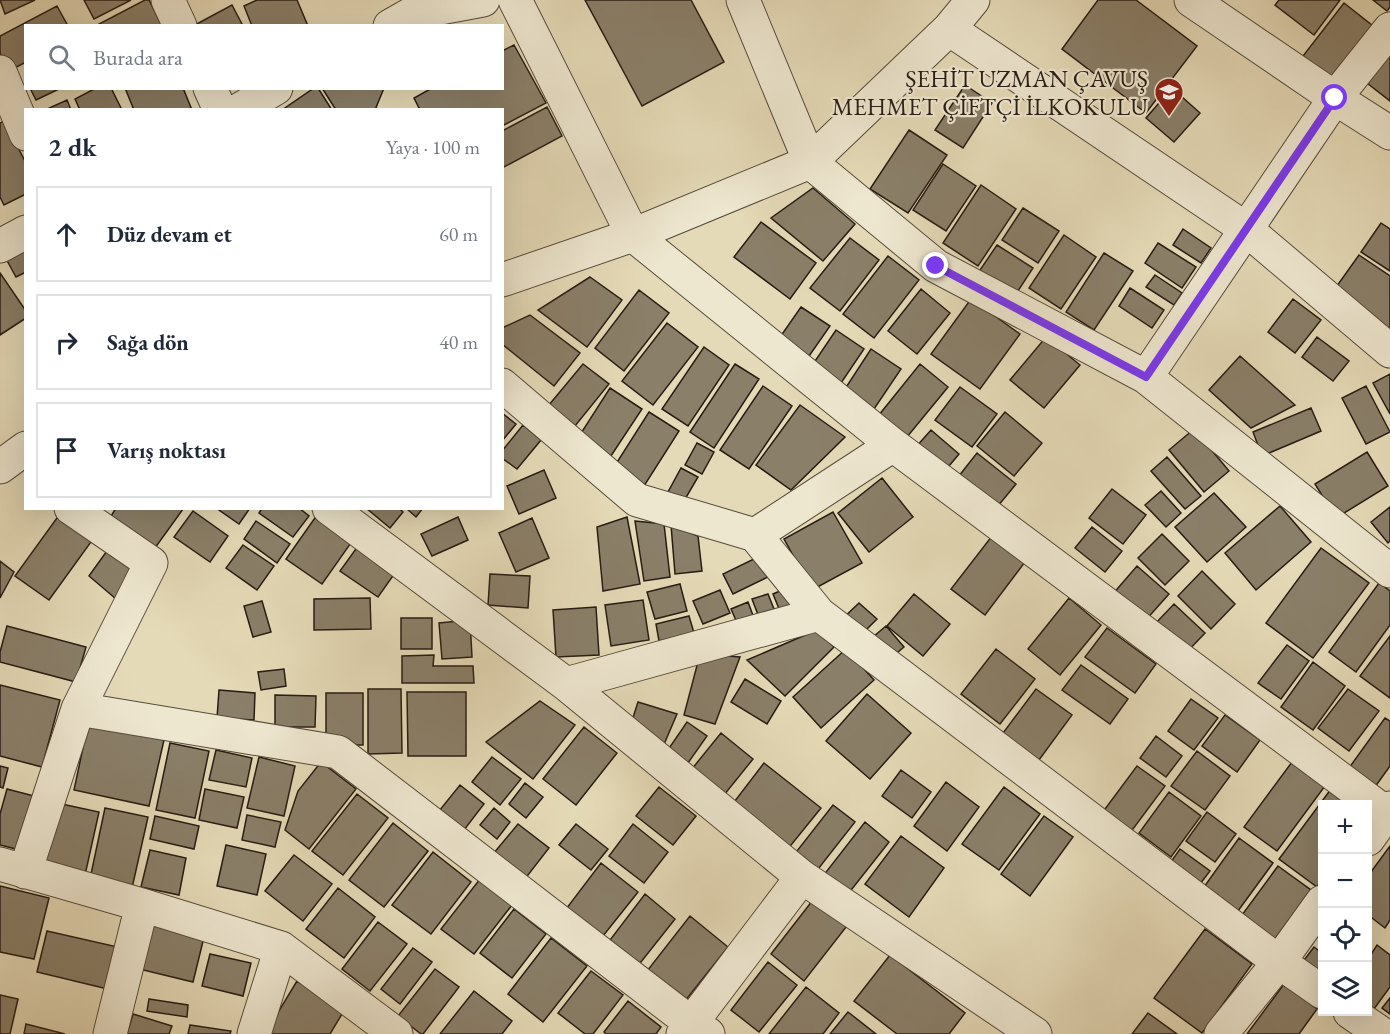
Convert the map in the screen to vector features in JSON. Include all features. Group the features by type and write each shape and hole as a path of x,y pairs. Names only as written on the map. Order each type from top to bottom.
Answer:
{"street":[{"path":"168,0 179,24"},
{"path":"402,13 483,0"},
{"path":"515,0 633,235 892,445 1383,819"},
{"path":"743,0 810,162 936,266 1146,377 1390,571"},
{"path":"504,279 633,235 810,162 950,29 973,0"},
{"path":"1191,0 1390,133"},
{"path":"950,29 1246,228 1390,351"},
{"path":"1146,377 1335,98 1390,29"},
{"path":"0,72 24,129"},
{"path":"211,90 219,108"},
{"path":"241,108 273,90"},
{"path":"0,246 24,233"},
{"path":"504,387 637,500 755,535 819,614 1318,989"},
{"path":"755,535 892,445"},
{"path":"73,510 151,563 78,709 13,868 281,948 396,1034"},
{"path":"332,510 566,684 802,877 1035,1034"},
{"path":"566,684 819,614"},
{"path":"78,709 338,752 694,1030 802,877"},
{"path":"110,1034 142,905"},
{"path":"1221,1034 1280,962 1319,908"},
{"path":"254,1034 281,948"},
{"path":"1357,1016 1383,1034"}],"building":[{"path":"0,0 35,0 5,14"},
{"path":"84,0 131,0 94,19"},
{"path":"149,0 161,24 99,24"},
{"path":"257,0 297,0 307,24 251,24 244,6"},
{"path":"585,0 691,0 724,62 642,106"},
{"name":"ŞEHİT UZMAN ÇAVUŞ MEHMET ÇİFTÇİ İLKOKULU","path":"1098,0 1136,0 1197,46 1146,113 1062,49"},
{"path":"1279,0 1340,0 1314,35 1275,5"},
{"path":"1373,0 1390,0 1390,7 1387,11"},
{"path":"1344,3 1373,26 1332,79 1303,56"},
{"path":"232,5 242,24 197,24"},
{"path":"57,6 67,24 24,24 24,63 9,71 0,53 0,36"},
{"path":"514,45 546,103 504,125 504,108 419,108 414,98 428,90 504,90 504,50"},
{"path":"1390,47 1390,101 1363,80"},
{"path":"965,85 992,103 963,148 935,130"},
{"path":"1172,88 1200,113 1174,142 1146,118"},
{"path":"31,90 57,90 36,100"},
{"path":"92,90 112,90 121,108 79,108 75,99"},
{"path":"126,90 184,90 191,108 133,108"},
{"path":"311,90 319,90 331,108 285,108"},
{"path":"323,90 383,90 376,108 335,108"},
{"path":"67,100 70,108 49,108"},
{"path":"547,107 562,136 504,167 504,130"},
{"path":"4,121 24,159 24,195 4,205 0,197 0,123"},
{"path":"909,130 947,155 908,213 870,189"},
{"path":"943,164 976,186 946,231 913,210"},
{"path":"981,185 1016,209 978,266 943,243"},
{"path":"813,188 855,224 823,261 771,218"},
{"path":"1023,208 1059,231 1038,263 1002,240"},
{"path":"761,222 816,263 790,299 734,257"},
{"path":"1381,223 1390,229 1390,271 1361,252"},
{"path":"1183,229 1211,248 1201,263 1173,245"},
{"path":"1064,235 1096,257 1061,309 1029,288"},
{"path":"850,238 879,260 840,311 810,288"},
{"path":"1158,243 1196,267 1182,288 1145,263"},
{"path":"24,244 24,273 16,277 4,255"},
{"path":"997,245 1033,268 1014,297 978,273"},
{"path":"1104,253 1133,271 1094,330 1066,312"},
{"path":"1359,255 1390,276 1390,329 1334,290"},
{"path":"888,256 919,280 874,338 843,314"},
{"path":"0,273 24,308 24,319 0,335"},
{"path":"1155,275 1182,293 1174,305 1146,287"},
{"path":"590,277 622,300 587,347 538,310"},
{"path":"1130,288 1164,310 1152,328 1119,306"},
{"path":"921,289 950,313 917,354 888,331"},
{"path":"639,290 669,313 624,371 595,348"},
{"path":"971,299 1020,334 980,389 931,354"},
{"path":"1293,299 1321,320 1295,353 1268,332"},
{"path":"801,307 830,326 807,359 778,340"},
{"path":"530,315 580,353 554,386 504,346 504,327"},
{"path":"667,323 698,347 653,405 622,381"},
{"path":"836,330 864,349 839,386 811,367"},
{"path":"1046,337 1080,365 1044,408 1010,380"},
{"path":"1317,337 1349,361 1333,381 1302,357"},
{"path":"704,347 729,365 688,426 662,409"},
{"path":"871,349 901,369 870,415 841,395"},
{"path":"1240,356 1295,405 1251,428 1209,390"},
{"path":"583,364 609,384 575,426 549,405"},
{"path":"735,364 759,379 714,448 690,432"},
{"path":"920,364 948,387 907,437 879,415"},
{"path":"1390,374 1390,414 1373,383"},
{"path":"763,386 792,406 749,469 720,450"},
{"path":"1366,386 1390,432 1366,444 1342,398"},
{"path":"960,387 997,414 972,447 935,420"},
{"path":"610,388 642,409 607,462 576,441"},
{"path":"800,405 845,437 791,490 756,465"},
{"path":"1311,408 1321,431 1262,456 1253,432"},
{"path":"649,412 679,431 644,486 614,467"},
{"path":"1005,412 1042,443 1014,476 977,446"},
{"path":"504,415 516,424 504,439"},
{"path":"523,425 541,440 517,469 504,459 504,449"},
{"path":"1194,429 1229,471 1204,492 1169,450"},
{"path":"931,430 959,454 944,472 916,447"},
{"path":"697,443 714,452 702,474 685,465"},
{"path":"1367,452 1388,486 1336,518 1315,484"},
{"path":"977,453 1016,484 993,512 955,481"},
{"path":"1167,457 1201,496 1185,509 1151,471"},
{"path":"681,468 698,477 684,501 668,492"},
{"path":"544,470 556,498 519,514 507,486"},
{"path":"882,478 913,517 869,552 838,513"},
{"path":"1112,489 1146,515 1123,544 1089,518"},
{"path":"1161,491 1181,513 1166,527 1145,505"},
{"path":"1214,493 1246,527 1207,562 1175,527"},
{"path":"1280,506 1311,542 1256,590 1225,553"},
{"path":"1390,507 1390,541 1388,543 1371,522"},
{"path":"115,510 182,510 155,548 111,516"},
{"path":"219,510 249,510 239,524"},
{"path":"261,510 302,510 309,516 293,537 259,513"},
{"path":"368,510 401,510 403,512 390,528"},
{"path":"408,510 421,510 416,517"},
{"path":"62,511 96,535 49,600 15,576"},
{"path":"193,511 228,536 210,562 174,537"},
{"path":"833,512 862,563 812,590 784,539"},
{"path":"317,515 353,540 322,584 286,559"},
{"path":"458,517 468,540 432,556 421,534"},
{"path":"627,517 640,584 603,591 597,527"},
{"path":"532,518 549,558 516,572 499,533"},
{"path":"256,521 290,544 277,563 244,539"},
{"path":"635,521 664,524 670,577 644,581"},
{"path":"671,525 698,536 702,571 675,574"},
{"path":"1092,527 1122,551 1105,572 1075,548"},
{"path":"1162,534 1189,561 1165,585 1138,558"},
{"path":"992,536 1025,562 985,615 951,589"},
{"path":"243,545 274,566 257,590 226,568"},
{"path":"358,546 395,573 378,597 340,571"},
{"path":"109,548 138,568 116,599 89,576"},
{"path":"1321,548 1369,583 1313,658 1266,623"},
{"path":"760,556 770,576 733,594 723,574"},
{"path":"0,561 14,572 0,598"},
{"path":"1137,566 1169,594 1144,622 1112,595"},
{"path":"1202,571 1235,604 1211,629 1178,596"},
{"path":"490,574 530,576 528,608 488,605"},
{"path":"1379,583 1390,591 1390,625 1356,672 1329,652"},
{"path":"680,584 687,611 655,619 647,592"},
{"path":"787,588 796,610 782,616 773,594"},
{"path":"720,590 730,613 703,624 693,601"},
{"path":"768,594 776,614 760,620 752,599"},
{"path":"914,594 950,624 923,656 887,626"},
{"path":"370,598 371,629 314,630 314,599"},
{"path":"1069,598 1101,625 1060,675 1028,649"},
{"path":"643,600 649,640 611,646 605,605"},
{"path":"262,601 271,632 253,637 244,606"},
{"path":"748,602 754,618 738,625 731,609"},
{"path":"859,603 877,619 856,640 838,623"},
{"path":"1174,604 1205,633 1185,654 1154,625"},
{"path":"596,607 599,655 556,657 553,610"},
{"path":"689,616 694,633 659,641 656,624"},
{"path":"401,618 432,618 432,649 401,649"},
{"path":"470,620 472,657 442,659 439,623"},
{"path":"7,626 86,647 76,682 0,662 0,652"},
{"path":"886,626 904,647 885,663 867,642"},
{"path":"1107,628 1156,664 1135,693 1085,657"},
{"path":"817,630 834,647 785,696 747,660"},
{"path":"1390,636 1390,698 1360,676"},
{"path":"1287,645 1309,661 1281,699 1258,683"},
{"path":"846,649 874,680 821,728 793,697"},
{"path":"996,649 1035,679 1000,724 961,694"},
{"path":"700,654 740,657 715,724 684,715"},
{"path":"434,655 433,666 473,666 474,683 402,683 402,656"},
{"path":"1313,662 1345,686 1313,730 1281,707"},
{"path":"1081,665 1128,699 1110,724 1062,690"},
{"path":"284,669 286,686 261,690 258,672"},
{"path":"745,679 781,701 767,724 731,702"},
{"path":"0,685 60,700 42,767 0,756"},
{"path":"368,689 401,689 402,753 368,754"},
{"path":"1036,689 1072,715 1039,760 1003,733"},
{"path":"1348,689 1379,711 1349,751 1318,728"},
{"path":"219,690 255,693 254,720 217,718"},
{"path":"407,692 466,692 466,756 408,756"},
{"path":"326,693 363,693 363,745 326,745"},
{"path":"867,694 911,733 870,779 826,741"},
{"path":"275,695 316,696 315,727 275,727"},
{"path":"1191,699 1218,718 1194,750 1168,731"},
{"path":"540,701 575,725 533,779 486,742"},
{"path":"638,702 677,714 662,749 630,727"},
{"path":"1225,715 1260,740 1237,772 1202,746"},
{"path":"1385,718 1390,721 1390,766 1375,787 1349,768"},
{"path":"687,722 707,736 683,770 663,757"},
{"path":"88,724 164,740 149,806 74,790"},
{"path":"584,727 617,753 576,805 543,779"},
{"path":"721,733 753,759 720,800 687,775"},
{"path":"1156,736 1182,756 1166,777 1140,758"},
{"path":"170,743 209,751 195,818 156,810"},
{"path":"216,750 252,758 246,787 209,780"},
{"path":"1197,751 1230,776 1205,810 1171,786"},
{"path":"259,757 295,766 284,816 247,808"},
{"path":"492,757 521,779 500,805 472,782"},
{"path":"321,762 356,789 309,849 285,830 298,791"},
{"path":"1292,762 1325,786 1277,851 1244,827"},
{"path":"764,763 821,808 787,850 731,806"},
{"path":"0,766 8,768 3,788 0,787"},
{"path":"1137,766 1165,786 1130,833 1102,813"},
{"path":"901,770 931,792 912,818 882,796"},
{"path":"946,782 979,807 947,851 914,826"},
{"path":"525,783 543,797 526,818 509,804"},
{"path":"460,785 484,804 464,830 439,811"},
{"path":"659,787 696,816 673,845 636,816"},
{"path":"1004,787 1040,814 999,870 962,844"},
{"path":"7,789 38,797 24,851 0,845 0,814"},
{"path":"205,789 244,797 237,828 199,820"},
{"path":"1331,789 1347,800 1323,800"},
{"path":"1169,792 1201,816 1171,857 1139,833"},
{"path":"357,794 388,818 343,875 312,851"},
{"path":"57,803 99,812 85,875 43,865"},
{"path":"833,805 855,822 815,873 793,856"},
{"path":"1318,806 1317,887 1279,859"},
{"path":"105,808 148,817 132,888 90,879"},
{"path":"494,808 510,822 497,839 480,825"},
{"path":"1207,812 1236,834 1215,862 1186,841"},
{"path":"247,815 281,822 275,847 242,840"},
{"path":"155,816 199,826 194,849 150,839"},
{"path":"1044,816 1073,837 1030,896 1001,874"},
{"path":"865,822 889,842 848,894 823,876"},
{"path":"393,823 428,851 384,907 349,880"},
{"path":"518,824 549,848 521,884 489,859"},
{"path":"576,824 608,849 591,870 559,845"},
{"path":"633,824 668,852 644,883 609,856"},
{"path":"901,836 944,868 909,917 865,884"},
{"path":"1239,838 1273,863 1238,911 1204,887"},
{"path":"226,845 266,854 257,895 217,886"},
{"path":"1390,846 1390,920 1385,928 1372,918 1372,871"},
{"path":"1180,849 1210,871 1197,888 1168,866"},
{"path":"150,850 186,858 179,895 141,887"},
{"path":"433,852 471,882 431,934 392,905"},
{"path":"294,855 332,884 303,921 265,891"},
{"path":"601,863 638,892 599,941 563,913"},
{"path":"1278,866 1311,890 1275,939 1242,915"},
{"path":"480,879 512,905 474,954 441,929"},
{"path":"0,886 49,898 34,959 0,952"},
{"path":"338,888 375,917 344,958 306,929"},
{"path":"645,894 675,919 637,967 607,944"},
{"path":"816,896 850,922 804,981 771,954"},
{"path":"514,909 546,934 512,978 480,953"},
{"path":"690,916 728,947 685,1001 647,971"},
{"path":"147,919 205,933 193,982 135,968"},
{"path":"378,922 407,944 370,991 342,969"},
{"path":"1205,929 1252,964 1202,1033 1154,998"},
{"path":"47,931 122,948 112,990 37,972"},
{"path":"551,938 587,966 543,1022 508,994"},
{"path":"1377,945 1390,955 1390,987 1374,1009 1372,1007 1372,953"},
{"path":"1314,947 1318,950 1318,983 1298,968"},
{"path":"413,948 432,962 400,1004 381,989"},
{"path":"210,954 251,963 243,996 202,986"},
{"path":"890,955 965,1013 949,1034 897,1034 854,1001"},
{"path":"768,962 797,985 759,1032 731,1010"},
{"path":"435,969 459,987 421,1034 398,1016"},
{"path":"591,971 623,995 593,1034 585,1034 558,1013"},
{"path":"297,981 345,1009 330,1034 265,1034"},
{"path":"1284,984 1317,1009 1299,1034 1247,1034"},
{"path":"806,987 839,1013 823,1034 769,1034"},
{"path":"474,991 512,1021 502,1034 440,1034"},
{"path":"0,995 18,999 10,1034 0,1034"},
{"path":"1390,998 1390,1014 1382,1008"},
{"path":"149,999 188,1005 187,1017 147,1011"},
{"path":"628,1001 661,1027 656,1034 606,1034 604,1032"},
{"path":"848,1012 876,1034 830,1034"},
{"path":"1148,1013 1177,1034 1132,1034"},
{"path":"133,1014 172,1026 169,1034 127,1034"},
{"path":"26,1024 65,1034 24,1034"},
{"path":"190,1025 231,1031 230,1034 188,1034"}],"place":[{"name":"ŞEHİT UZMAN ÇAVUŞ MEHMET ÇİFTÇİ İLKOKULU","path":"1169,118"}],"route":[{"path":"936,266 1146,377 1335,98"}]}
